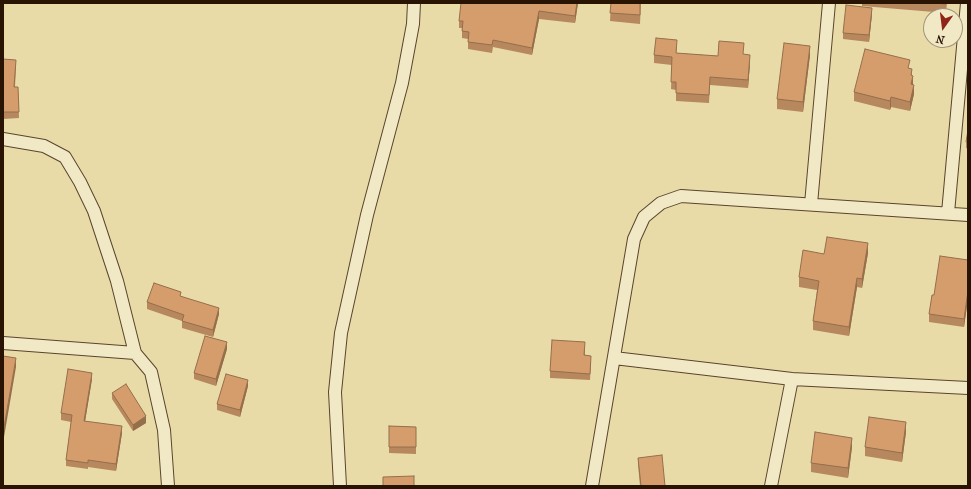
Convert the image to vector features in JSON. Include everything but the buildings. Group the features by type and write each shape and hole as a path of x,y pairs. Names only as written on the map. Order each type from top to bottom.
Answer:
{"street":[{"path":"340,486 335,392 341,334 367,215 402,83 413,24 414,3"},
{"path":"810,204 829,3"},
{"path":"948,213 966,35 967,3"},
{"path":"3,139 44,146 66,157 94,211 117,281 135,353 151,372 164,430 168,486"},
{"path":"592,486 634,238 644,217 661,203 681,196 968,215"},
{"path":"3,343 135,353"},
{"path":"614,358 792,379 968,388"},
{"path":"771,486 792,379"}]}
